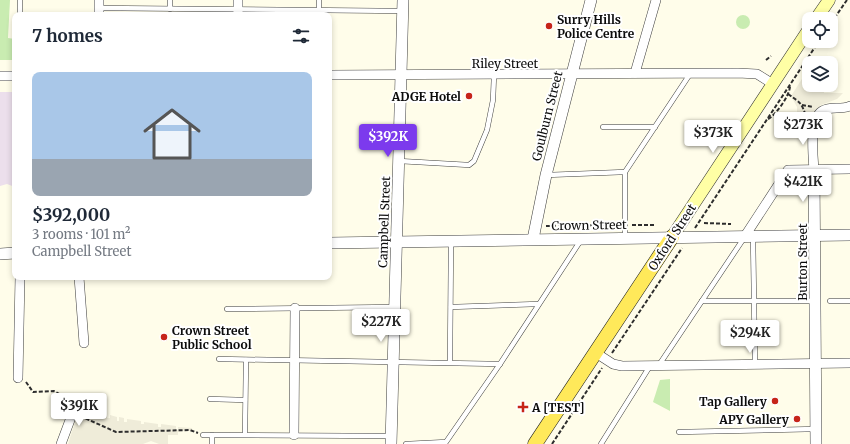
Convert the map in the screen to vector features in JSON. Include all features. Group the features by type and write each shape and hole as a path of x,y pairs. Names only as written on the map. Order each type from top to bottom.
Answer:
{"main road":[{"path":"821,12 829,0"},
{"name":"Oxford Street","path":"535,444 802,40"}],"street":[{"path":"238,0 238,12"},
{"name":"Goulburn Street","path":"533,239 546,175 591,0"},
{"path":"635,73 656,0"},
{"name":"Campbell Street","path":"392,442 392,362 403,6"},
{"name":"Riley Street","path":"332,75 494,75 691,72 752,73 757,74 773,84"},
{"path":"0,76 12,76"},
{"name":"Burton Street","path":"816,444 813,133 815,122 818,115 822,111 850,106"},
{"path":"749,236 788,170 850,169"},
{"name":"Crown Street","path":"332,243 850,235"},
{"path":"0,254 12,253"},
{"path":"18,378 20,280"},
{"path":"79,280 84,343"},
{"path":"294,435 295,308"},
{"path":"596,353 607,361 617,365 850,364"},
{"path":"61,444 75,408"}],"lane":[{"path":"20,0 20,12"},
{"path":"170,0 170,9"},
{"path":"319,0 319,10"},
{"path":"99,8 238,12 403,6"},
{"path":"625,238 625,172 691,72"},
{"path":"399,160 469,165 474,161 487,130 493,100 494,75"},
{"path":"603,127 655,127"},
{"path":"546,175 625,172"},
{"path":"601,444 654,366 749,236"},
{"path":"749,236 754,301 755,364"},
{"path":"406,444 446,442 500,364 582,238"},
{"path":"450,362 451,241"},
{"path":"702,301 815,301"},
{"path":"830,301 850,301"},
{"path":"451,306 538,304"},
{"path":"227,309 394,307"},
{"path":"219,359 500,364"},
{"path":"245,434 246,360"},
{"path":"210,399 245,400"},
{"path":"679,432 816,429"},
{"path":"203,435 294,435 392,442"},
{"path":"212,435 212,444"}],"path":[{"path":"838,12 846,0"},
{"path":"702,217 814,48"},
{"path":"766,60 771,56"},
{"path":"767,119 773,116 790,91 790,84"},
{"path":"788,94 798,100 802,105"},
{"path":"704,223 731,224"},
{"name":"Crown Street","path":"545,226 656,225"},
{"path":"621,340 674,261"},
{"path":"18,378 24,380 33,392 54,391 75,408 116,432 192,430"},
{"path":"552,444 593,381"}],"shaded area":[{"path":"802,79 802,92 843,93 837,99 821,105 814,112 808,122 804,134 797,134 797,107 791,96"},
{"path":"0,92 12,92 12,186 7,184 0,186"},
{"path":"80,406 88,408 86,412 88,413 90,409 107,414 107,418 110,418 110,415 117,417 117,421 119,421 119,417 124,418 124,422 127,422 127,419 141,421 141,424 144,424 144,422 158,424 158,427 161,427 161,424 176,426 176,430 178,430 178,427 192,428 192,430 178,432 178,435 168,435 168,444 159,444 151,441 143,444 68,444"}],"green space":[{"path":"0,0 10,0 8,38 12,39 12,60 0,60"},
{"path":"740,15 746,15 750,19 750,25 746,29 740,29 736,25 736,19"},
{"path":"670,379 670,411 653,402 660,380"}],"place":[{"name":"Surry Hills Police Centre","path":"549,26"},
{"name":"ADGE Hotel","path":"469,96"},
{"name":"Crown Street Public School","path":"164,337"},
{"name":"Tap Gallery","path":"775,401"},
{"name":"A [TEST]","path":"523,407"},
{"name":"APY Gallery","path":"797,419"}]}
